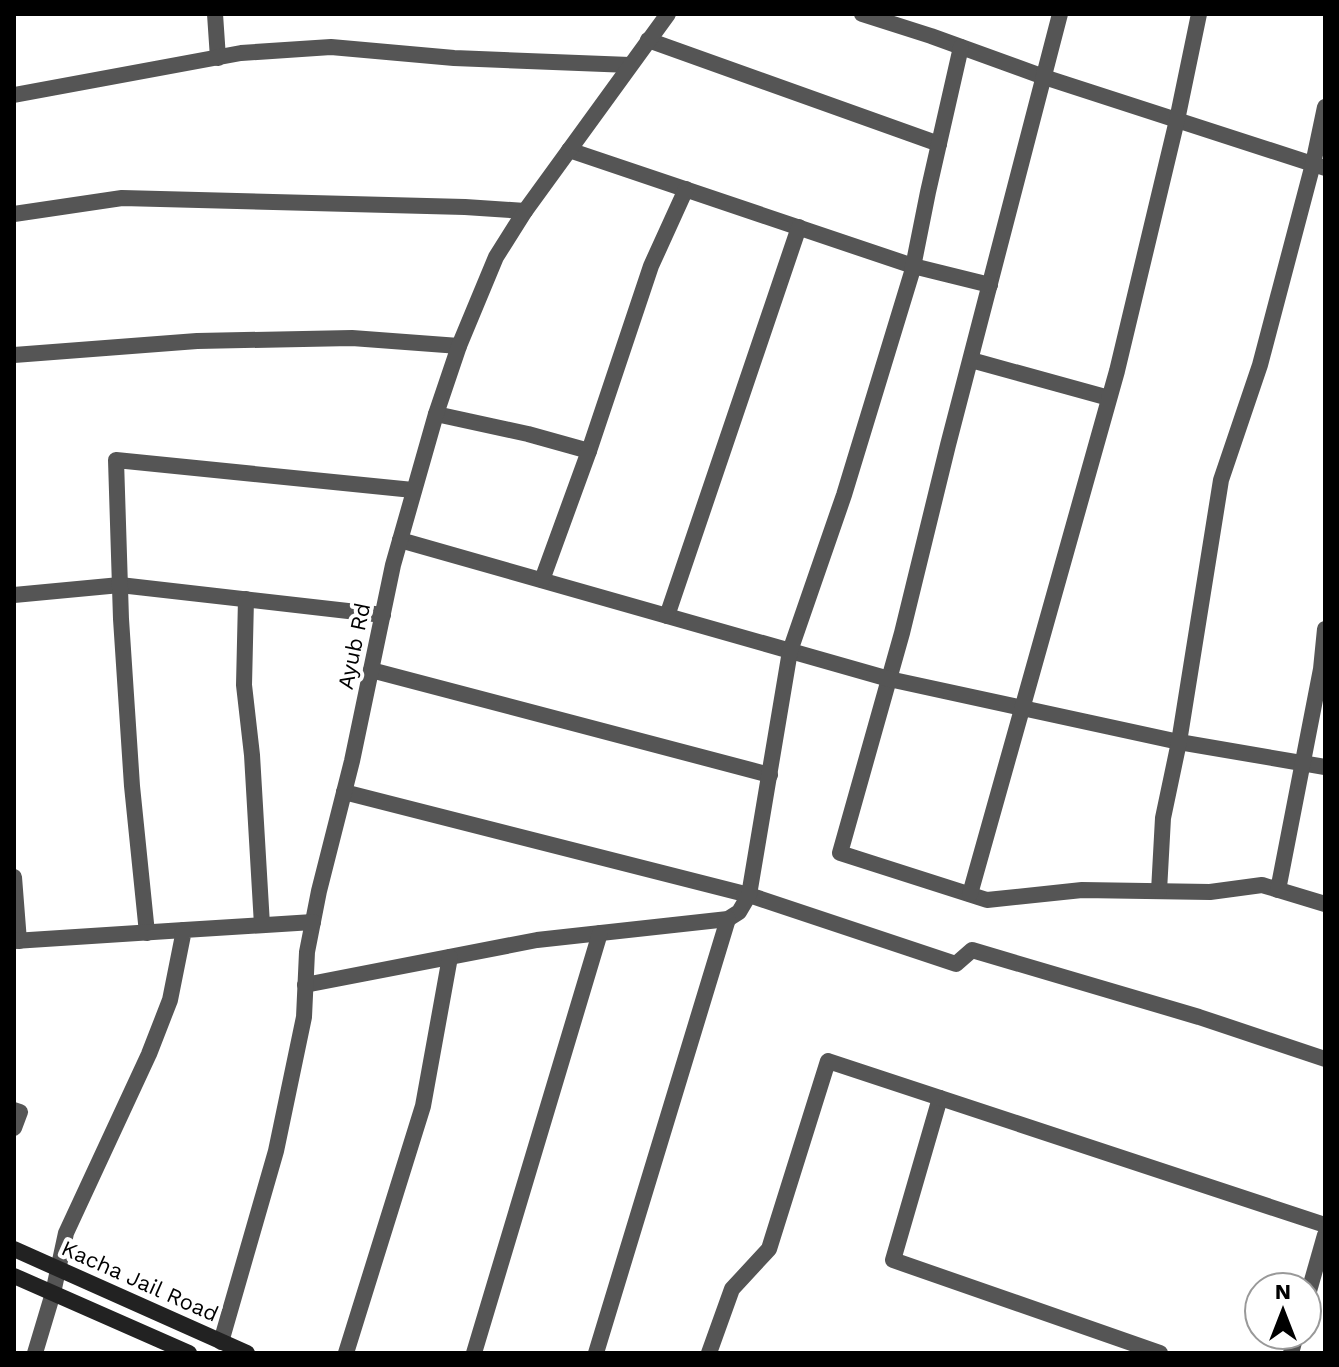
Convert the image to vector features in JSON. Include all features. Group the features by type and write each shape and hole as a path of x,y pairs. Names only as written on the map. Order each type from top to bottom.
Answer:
{"main road":[{"name":"Kacha Jail Road","path":"14,1249 247,1353"},
{"path":"14,1276 189,1353"}],"street":[{"path":"215,14 218,58"},
{"name":"Ayub Rd","path":"221,1342 276,1151 304,1017 307,952 319,891 400,540 436,414 459,346 496,257 525,211 668,14"},
{"path":"862,14 1319,166"},
{"path":"1060,14 889,679 840,853 987,900 1082,890 1210,892 1262,885 1325,904"},
{"path":"970,894 1109,398 1177,120 1199,14"},
{"path":"648,40 939,144"},
{"path":"14,95 241,53 331,47 454,58 630,65"},
{"path":"305,985 537,940 728,919 739,912 749,895 790,651 844,495 913,266 961,47"},
{"path":"1159,891 1163,818 1179,742 1221,480 1260,365 1319,166 1325,107"},
{"path":"569,150 913,266 990,285"},
{"path":"542,580 651,266 686,189"},
{"path":"14,214 122,198 525,211"},
{"path":"667,616 799,227"},
{"path":"14,355 197,341 352,338 459,346"},
{"path":"971,360 1109,398"},
{"path":"436,414 589,451"},
{"path":"147,933 132,786 116,460 413,490"},
{"path":"400,540 889,679 1179,742 1325,767"},
{"path":"14,595 120,585 383,615"},
{"path":"246,599 244,685 252,755 262,925"},
{"path":"1278,890 1321,669 1325,629"},
{"path":"371,670 770,775"},
{"path":"344,792 749,895 956,964 972,950 1199,1017 1325,1059"},
{"path":"14,877 16,941 313,922"},
{"path":"596,1353 728,919"},
{"path":"35,1353 53,1293 66,1233 149,1054 170,1000 184,930"},
{"path":"474,1353 600,933"},
{"path":"346,1353 423,1106 450,957"},
{"path":"709,1353 732,1289 769,1249 828,1061 1325,1225"},
{"path":"940,1098 893,1260 1160,1353"},
{"path":"14,1110 20,1112 14,1128"},
{"path":"1315,1271 1325,1235"}]}
